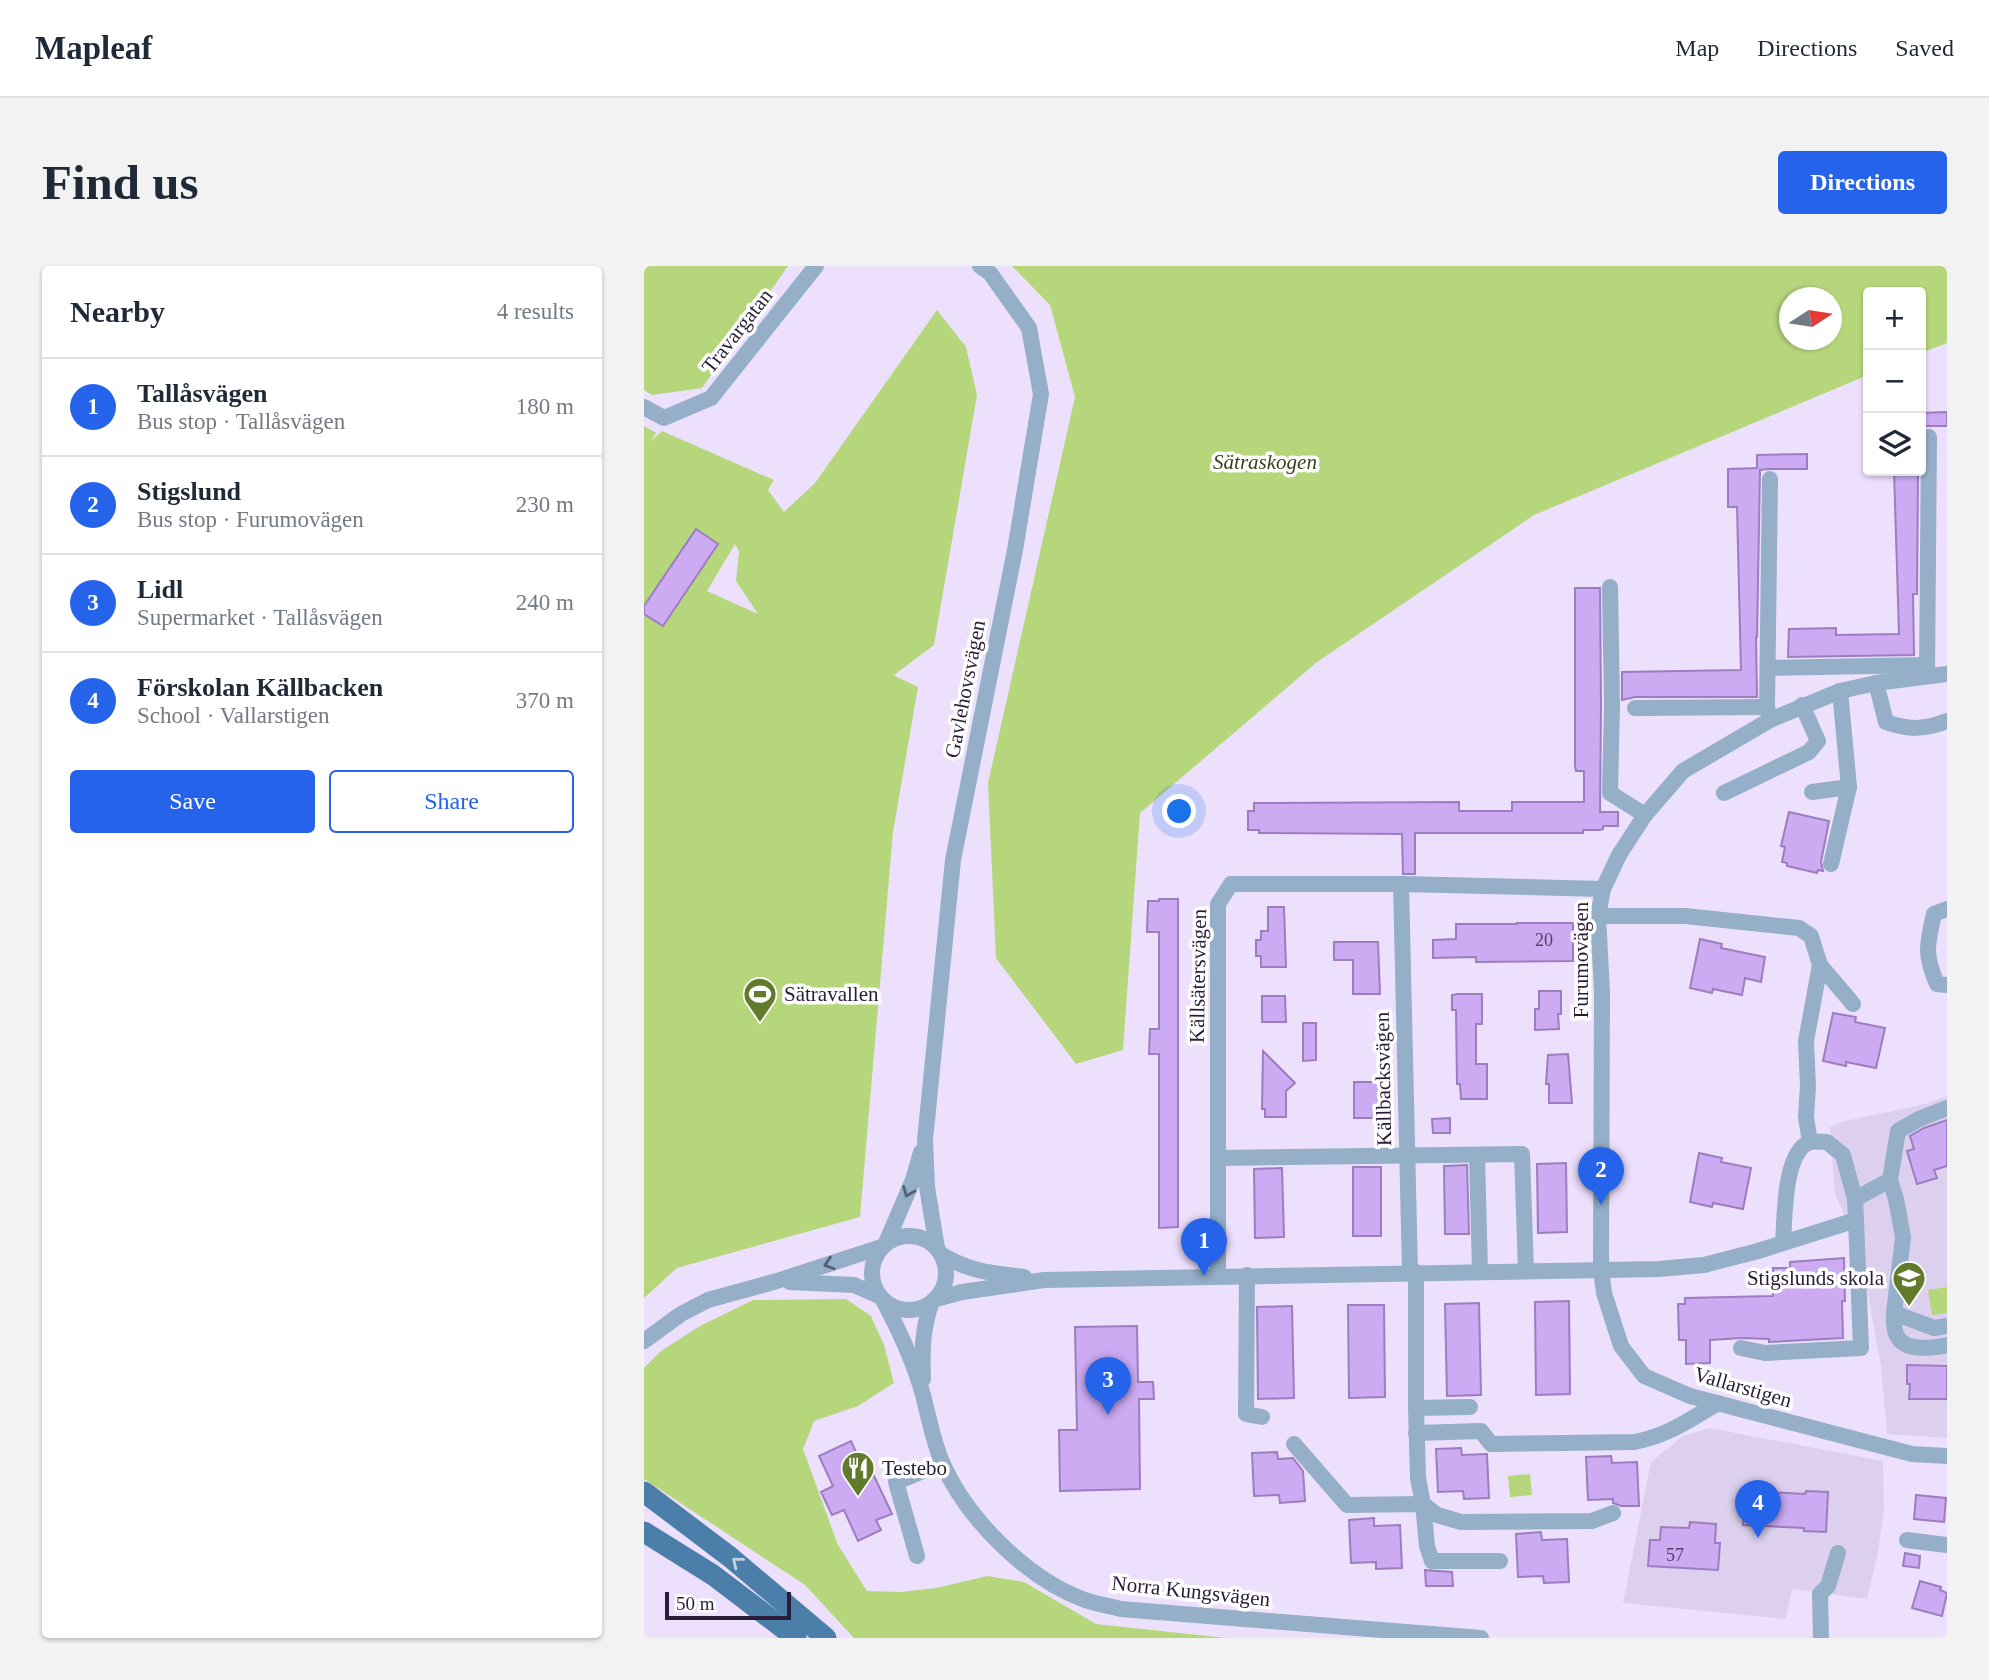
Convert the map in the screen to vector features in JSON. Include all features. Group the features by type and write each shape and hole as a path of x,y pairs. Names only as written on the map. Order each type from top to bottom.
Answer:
{"main road":[{"path":"644,1492 730,1557 826,1638"},
{"path":"644,1532 713,1575 796,1638"}],"street":[{"name":"Travargatan","path":"644,407 664,418 711,398 816,266"},
{"name":"Gavlehovsvägen","path":"940,1252 927,1187 925,1140 953,860 1015,550 1041,394 1029,328 990,273 980,266"},
{"path":"1769,668 1926,671 1929,437"},
{"path":"1635,708 1768,713 1770,480"},
{"path":"1609,587 1612,705 1610,793 1645,815"},
{"name":"Furumovägen","path":"1601,1270 1602,992 1598,916 1603,889 1619,855 1645,815 1683,771 1768,713 1802,705 1840,691 1926,671 1947,674"},
{"path":"1876,683 1886,722 1905,728 1937,726 1947,721"},
{"path":"1832,864 1849,787 1840,691"},
{"path":"1724,793 1809,752 1818,741 1802,705"},
{"path":"1812,792 1849,787"},
{"name":"Källsätersvägen","path":"1218,1276 1218,904 1231,884 1401,884 1603,889"},
{"name":"Källbacksvägen","path":"1401,884 1406,1156 1413,1273 1416,1433 1418,1478 1427,1546 1432,1561 1500,1561"},
{"path":"1947,909 1934,914 1927,945 1929,966 1937,984 1947,985"},
{"path":"1598,916 1685,916 1799,928 1811,936 1820,965 1853,1004"},
{"path":"1810,1142 1806,1117 1806,1041 1820,965"},
{"path":"1947,1108 1898,1130 1890,1180 1903,1237 1894,1330 1898,1339 1905,1344 1934,1348 1947,1345"},
{"name":"Gavlehovsvägen","path":"883,1245 913,1180 925,1140"},
{"path":"1741,1348 1765,1353 1861,1348 1855,1199 1843,1155 1827,1142 1810,1142 1798,1152 1788,1176 1783,1242"},
{"path":"1218,1158 1522,1154 1526,1271"},
{"path":"1477,1155 1480,1272"},
{"path":"1855,1199 1890,1180"},
{"path":"777,1281 855,1285 895,1308 908,1311 962,1292 1044,1280 1658,1269 1704,1265 1857,1220"},
{"path":"645,1341 681,1314 708,1300 777,1281 907,1235 928,1241 960,1266 979,1272 1044,1280"},
{"path":"881,1299 873,1286 871,1276 875,1256 883,1245"},
{"path":"934,1301 943,1289 946,1278 946,1266 940,1252"},
{"name":"Vallarstigen","path":"1601,1270 1604,1293 1621,1346 1644,1376 1690,1396 1912,1454 1947,1456"},
{"path":"1247,1275 1246,1414 1262,1417"},
{"name":"Norra Kungsvägen","path":"881,1299 908,1349 942,1463 959,1494 997,1541 1022,1564 1053,1584 1083,1599 1121,1609 1481,1638"},
{"name":"Norra Kungsvägen","path":"923,1395 922,1347 925,1322 934,1301"},
{"path":"1894,1313 1934,1328 1947,1326"},
{"path":"1416,1433 1481,1431 1492,1444 1635,1442 1676,1429 1718,1403"},
{"path":"1416,1408 1470,1407"},
{"path":"1294,1444 1347,1505 1423,1504 1437,1515 1461,1522 1592,1521 1613,1513"},
{"path":"917,1556 896,1482 942,1463"},
{"path":"1908,1540 1947,1545"},
{"path":"1821,1638 1820,1594 1828,1586 1838,1553"}],"shaded area":[{"name":"Stigslunds skola","path":"1947,1096 1947,1438 1887,1434 1881,1366 1860,1251 1835,1194 1830,1127"},
{"path":"1709,1428 1883,1461 1884,1512 1867,1599 1792,1589 1786,1619 1623,1603 1651,1462 1683,1436"}],"green space":[{"path":"644,266 788,266 702,388 652,395 644,390"},
{"name":"Sätraskogen","path":"1012,266 1947,266 1947,343 1926,351 1926,287 1863,287 1863,377 1534,515 1317,662 1140,813 1123,1050 1076,1064 996,958 988,783 1075,397 1050,305"},
{"name":"Sätravallen","path":"937,310 966,347 977,395 934,645 894,675 891,674 918,687 893,832 860,1217 677,1268 644,1298 644,426 656,433 651,441 662,431 774,480 768,490 784,512 815,483","holes":["735,544 739,551 736,581 758,614 707,591"]},
{"path":"1947,1287 1947,1313 1932,1315 1928,1290"},
{"path":"846,1299 871,1316 884,1345 894,1383 858,1406 814,1421 803,1449 838,1545 867,1591 901,1592 936,1588 987,1576 1024,1582 1096,1624 1226,1638 854,1638 805,1585 644,1479 644,1368 661,1351 700,1326 753,1300"},
{"path":"1530,1474 1532,1495 1510,1497 1508,1476"}],"building":[{"path":"1947,412 1947,426 1926,426 1926,413"},
{"path":"1807,454 1807,469 1760,470 1757,697 1635,697 1622,700 1622,672 1741,670 1737,507 1728,507 1728,469 1757,468 1757,455"},
{"path":"1894,476 1918,476 1917,594 1913,594 1914,655 1788,657 1789,629 1836,628 1836,635 1899,634"},
{"path":"696,529 718,544 663,626 644,614 644,606"},
{"path":"1575,588 1600,588 1600,812 1618,812 1618,826 1583,830 1583,833 1415,833 1415,874 1403,874 1402,834 1259,833 1259,830 1248,830 1248,811 1254,811 1254,803 1459,802 1459,811 1512,811 1512,802 1584,802 1584,771 1576,771 1575,766"},
{"path":"1789,812 1829,821 1821,862 1823,871 1818,870 1817,873 1787,866 1787,863 1782,862 1785,847 1781,846"},
{"path":"1178,899 1178,1227 1159,1228 1159,1054 1149,1054 1150,1029 1159,1029 1159,932 1147,932 1148,901"},
{"path":"1268,907 1284,907 1286,967 1261,967 1261,956 1256,956 1256,940 1261,940 1261,931 1268,931"},
{"path":"1573,923 1573,961 1476,962 1476,957 1433,958 1433,940 1456,939 1456,924"},
{"path":"1700,939 1722,944 1721,948 1765,957 1761,982 1745,978 1742,995 1690,988"},
{"path":"1334,942 1378,942 1380,994 1353,994 1353,960 1334,960"},
{"path":"1539,991 1561,991 1559,1029 1535,1030 1535,1009 1539,1009"},
{"path":"1482,994 1482,1024 1476,1024 1476,1064 1487,1064 1487,1099 1461,1099 1460,1084 1457,1084 1456,1010 1452,1010 1452,995"},
{"path":"1262,996 1285,996 1286,1022 1262,1022"},
{"path":"1833,1013 1856,1017 1855,1022 1885,1028 1876,1068 1823,1061"},
{"path":"1303,1023 1316,1023 1316,1060 1303,1061"},
{"path":"1263,1051 1295,1083 1286,1091 1286,1117 1265,1117 1265,1109 1262,1109"},
{"path":"1568,1054 1572,1103 1549,1103 1549,1084 1546,1084 1548,1055"},
{"path":"1354,1082 1381,1082 1381,1109 1373,1109 1373,1118 1354,1118"},
{"path":"1450,1118 1450,1133 1433,1133 1432,1119"},
{"path":"1947,1120 1947,1166 1934,1170 1937,1178 1917,1184 1907,1151 1914,1149 1910,1136"},
{"path":"1699,1153 1722,1158 1721,1162 1751,1168 1743,1209 1690,1202"},
{"path":"1566,1163 1567,1232 1538,1233 1537,1164"},
{"path":"1467,1165 1469,1234 1445,1234 1444,1166"},
{"path":"1353,1167 1381,1167 1381,1236 1353,1236"},
{"path":"1282,1168 1284,1237 1255,1238 1254,1169"},
{"path":"1844,1258 1843,1338 1769,1342 1769,1339 1742,1338 1710,1340 1710,1363 1686,1364 1686,1340 1679,1340 1678,1304 1685,1304 1685,1298 1773,1296 1773,1268 1790,1268 1790,1262"},
{"path":"1569,1301 1570,1394 1536,1395 1535,1302"},
{"path":"1479,1303 1481,1395 1447,1396 1445,1304"},
{"path":"1348,1305 1384,1305 1385,1397 1349,1398"},
{"path":"1292,1306 1294,1398 1258,1399 1257,1307"},
{"path":"1137,1326 1138,1382 1153,1382 1154,1399 1139,1399 1140,1489 1060,1491 1059,1430 1077,1430 1075,1327"},
{"path":"1907,1365 1947,1366 1947,1399 1909,1399"},
{"name":"Testebo","path":"851,1441 862,1466 868,1463 892,1514 876,1520 881,1530 858,1541 844,1510 832,1515 821,1492 833,1486 819,1456"},
{"path":"1461,1448 1462,1455 1487,1454 1489,1498 1464,1499 1463,1491 1438,1492 1436,1449"},
{"path":"1277,1452 1278,1459 1293,1458 1303,1471 1305,1501 1280,1503 1279,1495 1254,1496 1252,1453"},
{"path":"1611,1456 1612,1463 1637,1462 1639,1506 1621,1506 1613,1503 1613,1499 1588,1500 1586,1457"},
{"path":"1745,1488 1805,1494 1806,1491 1828,1492 1826,1532 1804,1531 1804,1528 1743,1525"},
{"path":"1916,1495 1946,1498 1944,1522 1914,1519"},
{"path":"1374,1518 1374,1526 1400,1525 1402,1568 1376,1569 1376,1562 1351,1563 1349,1520"},
{"path":"1690,1522 1716,1524 1715,1543 1720,1543 1718,1570 1648,1566 1650,1540 1660,1540 1661,1527 1689,1528"},
{"path":"1541,1532 1542,1540 1567,1539 1569,1582 1544,1583 1543,1576 1518,1577 1516,1534"},
{"path":"1905,1553 1920,1556 1919,1568 1903,1566"},
{"path":"1425,1570 1452,1572 1453,1586 1426,1586"},
{"path":"1920,1581 1941,1587 1940,1590 1947,1593 1942,1616 1912,1608"}],"place":[{"name":"Sätravallen","path":"760,1024"},
{"name":"Stigslund","path":"1601,1205"},
{"name":"Tallåsvägen","path":"1204,1276"},
{"name":"Stigslunds skola","path":"1909,1308"},
{"name":"Lidl","path":"1108,1415"},
{"name":"Testebo","path":"858,1498"},
{"name":"Förskolan Källbacken","path":"1758,1538"}]}
